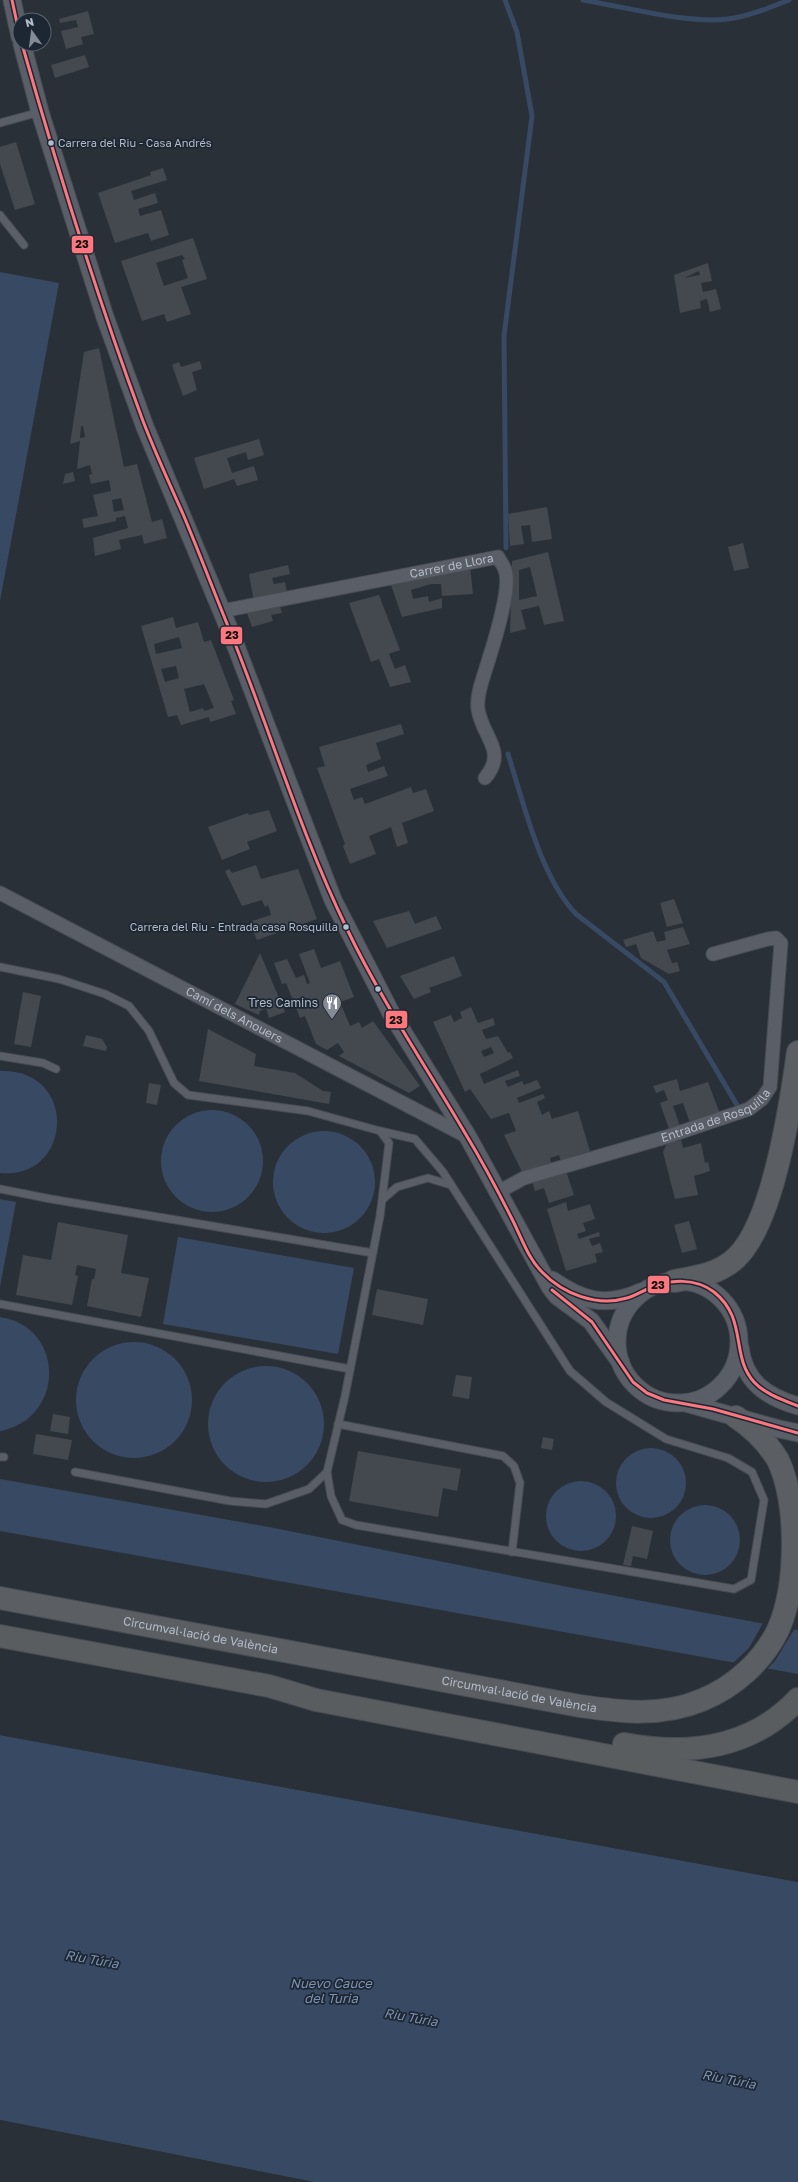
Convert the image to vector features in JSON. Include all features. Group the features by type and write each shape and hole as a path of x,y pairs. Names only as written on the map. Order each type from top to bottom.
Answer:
{"highway":[{"path":"674,1281 704,1276 719,1270 736,1258 749,1240 770,1191 781,1152 790,1109 798,1052"},
{"name":"Circumval·lació de València","path":"0,1598 604,1710 650,1712 671,1710 703,1700 733,1683 755,1663 769,1645 785,1615 790,1593 796,1555 796,1531 790,1489 784,1470 770,1447 758,1434 736,1417"},
{"path":"0,1636 269,1686 316,1700 798,1792"},
{"path":"269,1686 320,1686 661,1750 702,1749 736,1740 766,1725 797,1700"}],"street":[{"path":"12,0 15,12"},
{"path":"24,52 40,112 105,317 145,427 222,611 333,900 391,1012 468,1137 541,1272 557,1296 591,1321 621,1363 628,1377 639,1388 652,1397 668,1402 684,1403 798,1433"},
{"name":"Carrer de Llora","path":"222,611 498,557 506,571 506,586 496,638 482,681 478,709 489,741 495,751 493,769 485,778"},
{"name":"Camí dels Anouers","path":"0,893 468,1137"},
{"name":"Entrada de Rosquilla","path":"498,1192 524,1178 666,1137 749,1109 762,1099 770,1087 781,943 776,938 768,939 713,954"},
{"path":"541,1272 569,1292 594,1301 619,1300 659,1284 674,1281 690,1282 704,1286 727,1304 734,1316 739,1330 740,1345 745,1370 758,1387 782,1402 798,1406"},
{"path":"621,1363 617,1346 620,1322 633,1300 645,1290"},
{"path":"684,1403 699,1399 712,1393 723,1384 737,1360 740,1345"}],"lane":[{"path":"0,123 40,112"},
{"path":"0,215 24,245"},
{"path":"0,967 59,978 105,994 129,1006 149,1032 174,1083 188,1095 308,1112 415,1139 443,1172 570,1371 606,1402 666,1439 728,1458 752,1472 764,1500 751,1580 734,1590 356,1525 342,1520 331,1496 327,1472 350,1369 382,1199 389,1143 380,1131"},
{"path":"0,1056 43,1063 56,1069"},
{"path":"382,1199 397,1187 428,1178 451,1185"},
{"path":"0,1189 51,1199 373,1253"},
{"path":"0,1304 350,1369"},
{"path":"338,1424 503,1456 514,1466 520,1483 512,1552"},
{"path":"75,1472 230,1501 266,1504 309,1489 327,1472"}],"water":[{"path":"0,272 59,283 0,601"},
{"path":"0,1071 26,1075 44,1087 54,1104 57,1124 53,1143 42,1160 24,1171 0,1173"},
{"path":"212,1110 232,1114 240,1118 248,1125 255,1133 259,1141 263,1161 259,1181 255,1189 248,1197 240,1204 232,1208 212,1212 192,1208 184,1204 176,1197 169,1189 165,1181 161,1161 165,1141 169,1133 176,1125 184,1118 192,1114"},
{"path":"324,1131 344,1135 352,1139 360,1146 367,1154 371,1162 375,1182 371,1202 367,1210 360,1218 352,1225 344,1229 324,1233 304,1229 296,1225 288,1218 281,1210 277,1202 273,1182 277,1162 281,1154 288,1146 296,1139 304,1135"},
{"path":"0,1199 16,1202 0,1287"},
{"path":"178,1237 354,1268 338,1354 163,1324"},
{"path":"0,1317 22,1324 37,1337 46,1354 49,1373 46,1392 37,1410 21,1423 0,1431"},
{"path":"134,1342 156,1347 175,1359 187,1378 192,1400 187,1422 175,1441 156,1453 134,1458 112,1453 93,1441 81,1422 76,1400 81,1378 93,1359 112,1347"},
{"path":"266,1366 288,1371 307,1383 319,1402 324,1424 319,1446 307,1465 288,1477 266,1482 244,1477 225,1465 213,1446 208,1424 213,1402 225,1383 244,1371"},
{"path":"651,1448 664,1451 676,1458 683,1470 686,1483 683,1496 676,1508 664,1515 651,1518 638,1515 626,1508 619,1496 616,1483 619,1470 626,1458 638,1451"},
{"path":"0,1479 269,1527 568,1587 798,1630 798,1674 0,1531"},
{"path":"581,1481 594,1484 606,1491 613,1503 616,1516 613,1529 606,1541 594,1548 581,1551 568,1548 556,1541 549,1529 546,1516 549,1503 556,1491 568,1484"},
{"path":"705,1505 718,1508 730,1515 737,1527 740,1540 737,1553 730,1565 718,1572 705,1575 692,1572 680,1565 673,1553 670,1540 673,1527 680,1515 692,1508"},
{"name":"Nuevo Cauce del Turia","path":"0,1735 798,1882 798,2182 314,2182 0,2120"}],"pier":[{"path":"763,1623 795,1628 775,1661 766,1670 732,1664 749,1648"},
{"path":"0,1733 798,1880 798,1882 0,1735"},
{"path":"0,2120 314,2182 304,2182 0,2122"}],"building":[{"path":"88,11 94,34 81,37 83,44 66,49 61,31 78,27 76,20 60,23 59,19"},
{"path":"85,55 89,67 55,78 51,65"},
{"path":"16,142 35,204 15,210 0,164 0,147"},
{"path":"163,168 167,180 131,191 134,200 155,193 158,203 138,209 140,216 161,210 169,235 151,241 148,233 115,243 98,193 151,175 150,172"},
{"path":"193,238 207,279 181,287 191,314 167,322 164,314 142,321 121,261","holes":["182,255 185,259 182,260 188,278 164,286 156,263"]},
{"path":"708,263 712,281 701,283 703,292 716,289 721,309 710,312 707,299 700,301 701,308 680,313 674,275","holes":["699,271 700,275 684,278"]},
{"path":"99,348 124,467 137,464 152,522 162,519 167,538 144,544 142,535 119,540 121,549 95,556 93,538 128,528 125,516 116,518 116,521 84,528 82,519 98,516 93,495 111,491 109,480 91,484 89,475 92,474 90,465 77,469 80,441 70,444 84,352","holes":["81,426 83,426 85,437 80,438","121,498 124,510 114,512 112,500"]},
{"path":"200,361 202,369 192,372 197,390 183,396 172,365 179,362 181,367"},
{"path":"259,439 264,455 248,460 246,452 227,458 232,473 254,466 258,480 237,486 234,479 204,489 194,458"},
{"path":"73,472 75,481 63,484 65,474"},
{"path":"547,507 552,539 532,542 530,525 521,526 524,544 510,546 508,514"},
{"path":"743,543 749,568 734,571 728,547"},
{"path":"548,552 564,621 544,625 539,606 521,610 526,629 510,633 512,561","holes":["530,567 537,596 519,600 519,570"]},
{"path":"288,565 290,574 272,578 274,584 285,582 287,593 254,602 249,574"},
{"path":"470,565 473,594 442,596 441,584 431,584 411,590 413,599 428,596 429,602 442,598 442,608 402,617 390,582"},
{"path":"379,595 400,650 389,654 395,669 405,665 411,682 390,687 379,659 371,662 349,603"},
{"path":"279,603 282,613 271,615 273,621 252,627 247,613"},
{"path":"173,617 176,628 198,622 204,642 211,640 234,700 231,701 236,714 210,722 209,717 181,725 177,715 168,717 141,626","holes":["179,637 182,648 156,654 154,644","176,666 179,678 165,682 161,669","204,684 214,708 204,711 203,708 190,712 184,689"]},
{"path":"401,724 404,734 376,743 381,759 366,765 368,772 384,766 388,776 350,789 354,800 362,797 365,804 411,787 413,793 426,789 434,811 402,823 408,843 397,847 391,827 369,836 376,854 350,864 343,846 345,844 317,768 325,766 319,747"},
{"path":"269,810 277,831 247,842 250,849 222,860 208,827 248,813 249,815"},
{"path":"256,865 261,879 298,869 317,919 257,940 249,922 271,915 268,905 265,907 262,900 242,906 225,871 229,869 232,873"},
{"path":"674,899 683,923 667,927 660,903"},
{"path":"409,911 415,924 436,916 442,929 387,948 373,921"},
{"path":"683,927 690,944 667,950 672,963 677,962 680,971 669,974 641,958 636,944 626,947 623,940 653,931 657,942 666,940 664,932"},
{"path":"314,949 321,968 340,961 354,997 340,1002 350,1026 359,1022 362,1028 373,1021 420,1086 409,1093 339,1056 344,1052 338,1043 327,1050 316,1044 305,1016 300,1018 286,983 282,984 274,963 287,959 296,978 304,975 307,984 310,983 299,954"},
{"path":"260,953 285,1012 269,1018 266,1008 260,1011 259,1015 235,1004"},
{"path":"454,956 462,976 429,988 431,992 414,999 400,976"},
{"path":"23,992 41,996 31,1047 14,1044"},
{"path":"471,1007 478,1023 493,1018 495,1025 482,1030 486,1039 498,1036 508,1053 510,1052 513,1058 480,1074 484,1084 518,1070 520,1076 505,1081 508,1087 522,1081 524,1085 537,1080 541,1088 517,1098 519,1103 543,1094 545,1098 537,1102 542,1115 549,1111 552,1119 578,1111 590,1151 561,1161 559,1155 550,1158 551,1163 522,1172 504,1135 516,1131 509,1113 491,1119 470,1089 465,1092 433,1022 451,1015 454,1022 462,1018 460,1012","holes":["491,1047 494,1053 484,1057 481,1051"]},
{"path":"208,1029 256,1054 254,1066 295,1073 323,1091 331,1092 329,1104 199,1081"},
{"path":"86,1035 102,1039 107,1047 106,1051 83,1046"},
{"path":"677,1079 680,1091 708,1082 720,1114 690,1123 683,1103 673,1106 680,1126 669,1129 660,1103 668,1100 664,1090 656,1093 653,1086"},
{"path":"149,1083 161,1085 157,1105 146,1103"},
{"path":"681,1140 683,1148 701,1143 705,1163 708,1162 710,1171 694,1176 698,1195 675,1199 663,1152 667,1143"},
{"path":"565,1168 574,1195 549,1203 544,1188 535,1191 532,1181"},
{"path":"566,1202 568,1211 590,1204 595,1219 583,1223 586,1231 577,1234 579,1239 599,1232 600,1236 589,1239 592,1246 600,1243 603,1252 595,1254 597,1262 566,1271 547,1209"},
{"path":"689,1221 697,1249 682,1253 674,1225"},
{"path":"58,1222 128,1235 121,1273 149,1278 141,1317 87,1306 92,1279 94,1279 96,1269 77,1265 75,1275 78,1276 72,1305 16,1295 23,1255 51,1260"},
{"path":"377,1289 428,1299 423,1325 372,1315"},
{"path":"456,1375 472,1377 469,1399 452,1396"},
{"path":"53,1414 70,1417 68,1434 50,1431"},
{"path":"36,1434 72,1440 68,1460 33,1454"},
{"path":"543,1437 554,1439 552,1450 541,1448"},
{"path":"358,1451 461,1469 457,1491 443,1488 438,1517 349,1501"},
{"path":"632,1526 653,1531 647,1559 633,1556 631,1566 623,1565"}],"waterway":[{"path":"505,0 517,32 532,116 504,336 506,548"},
{"path":"583,0 675,17 712,20 744,16 789,0"},
{"path":"508,754 534,838 552,880 563,898 576,914 664,982 737,1105"}],"transit line":[{"name":"23","path":"12,0 15,12"},
{"name":"23","path":"24,52 79,234 126,374 162,468 189,528 245,668 300,818 330,892 374,981 478,1154 529,1254 537,1267 550,1280 570,1292 592,1300 604,1301 627,1298 658,1285 674,1282 691,1282 707,1287 724,1303 731,1314 735,1325 742,1360 754,1382 769,1393 798,1406"},
{"name":"23","path":"552,1290 592,1322 633,1382 647,1393 664,1400 713,1409 798,1433"}],"place":[{"name":"Carrera del Riu - Casa Andrés","path":"51,143"},
{"name":"Carrera del Riu - Entrada casa Rosquilla","path":"346,927"},
{"name":"Tres Camins","path":"332,1020"}],"water label":[{"name":"Riu Túria","path":"92,1959"},
{"name":"Riu Túria","path":"411,2017"},
{"name":"Riu Túria","path":"729,2079"}]}
